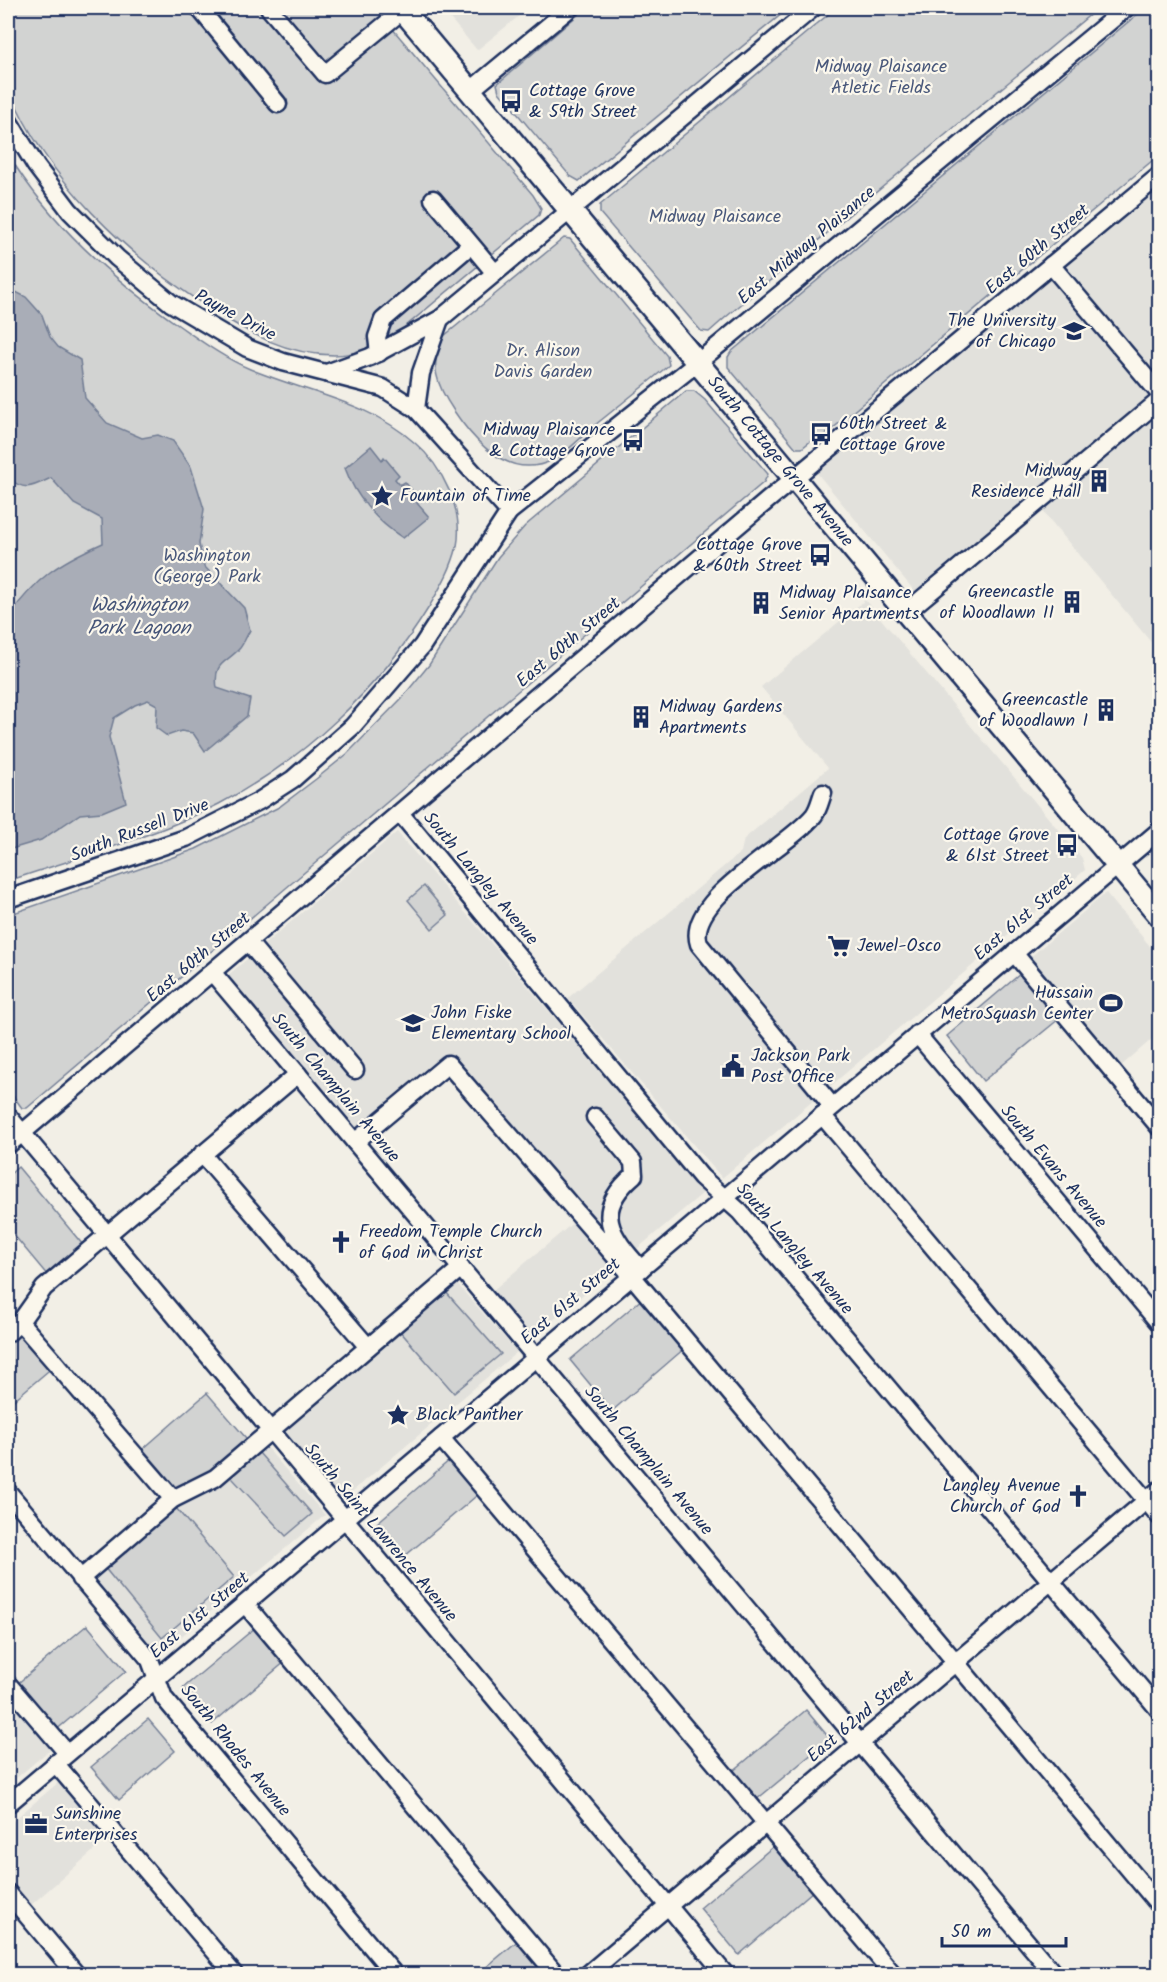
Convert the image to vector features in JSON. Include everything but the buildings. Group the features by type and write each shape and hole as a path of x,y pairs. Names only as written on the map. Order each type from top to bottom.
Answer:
{"main road":[{"name":"South Cottage Grove Avenue","path":"402,9 1160,916"}],"street":[{"path":"199,8 278,104"},
{"path":"269,8 325,74 402,9"},
{"path":"471,90 570,8"},
{"path":"329,372 379,353 440,319 813,8"},
{"name":"East Midway Plaisance","path":"509,512 697,363 1126,8"},
{"name":"Payne Drive","path":"8,120 36,166 70,211 117,258 171,303 247,348 283,362 329,372 383,388 416,409 509,512"},
{"name":"East 60th Street","path":"14,1140 793,479 1160,175"},
{"path":"433,199 495,273"},
{"path":"379,353 377,337 383,320 471,245"},
{"path":"1051,265 1160,394"},
{"path":"416,409 421,373 440,319"},
{"path":"905,613 1160,400"},
{"name":"South Russell Drive","path":"8,899 186,838 250,807 293,779 352,727 422,646 509,512"},
{"path":"823,793 812,817 713,901 699,919 696,929 699,944 827,1111 1160,1517"},
{"name":"South Langley Avenue","path":"400,813 701,1177 740,1212 1160,1711"},
{"name":"East 61st Street","path":"8,1804 1160,830"},
{"path":"248,942 355,1070"},
{"path":"1014,953 1160,1128"},
{"name":"South Champlain Avenue","path":"212,972 1054,1974"},
{"name":"South Evans Avenue","path":"917,1035 1160,1324"},
{"path":"355,1142 448,1064 636,1272 1160,1906"},
{"path":"173,1499 14,1328 44,1288 298,1074"},
{"name":"South Saint Lawrence Avenue","path":"8,1116 14,1140 105,1236 724,1974"},
{"path":"595,1117 633,1161 634,1175 618,1189 611,1203 611,1233 636,1272"},
{"path":"202,1154 368,1347"},
{"path":"80,1578 173,1499 215,1478 461,1268"},
{"path":"441,1438 893,1974"},
{"name":"East 62nd Street","path":"588,1974 1160,1489"},
{"name":"South Rhodes Avenue","path":"8,1492 150,1660 164,1698 394,1974"},
{"path":"245,1604 556,1974"},
{"path":"8,1684 61,1758 234,1974"},
{"path":"8,1893 76,1974"}],"shaded area":[{"path":"441,8 529,8 477,50"},
{"name":"The University of Chicago","path":"1159,188 1159,652 1036,503 921,599 817,473"},
{"path":"865,600 1082,858 1085,870 722,1178 568,998 741,852 744,839 828,768 761,687"},
{"name":"John Fiske Elementary School","path":"397,832 703,1193 533,1337 492,1291 580,1217 448,1064 363,1135 227,976"},
{"name":"Hussain MetroSquash Center","path":"1106,893 1159,957 1159,1033 1113,1073 1023,963"},
{"path":"451,1277 517,1352 341,1501 277,1426"},
{"path":"260,1440 325,1515 158,1656 87,1572"},
{"path":"23,1702 58,1743 8,1785 8,1715"},
{"path":"66,1776 114,1833 31,1905 8,1876 8,1825"}],"green space":[{"path":"8,8 375,8 533,195 541,208 539,215 394,336 379,343 358,352 334,355 300,351 268,341 209,308 149,265 92,213 67,185 44,154 9,89 6,62"},
{"path":"586,8 789,8 579,181 570,176 499,92 497,84"},
{"name":"Midway Plaisance","path":"836,8 1098,8 709,332 701,331 600,213 600,205"},
{"path":"1145,8 1159,8 1159,155 819,440 812,440 802,448 796,448 728,367 728,357 731,352"},
{"name":"Washington (George) Park","path":"8,154 43,204 84,248 106,269 178,325 240,365 357,407 397,429 415,443 434,464 449,490 457,518 458,532 455,554 445,578 409,637 363,694 310,744 251,786 194,816 141,837 8,881"},
{"name":"Dr. Alison Davis Garden","path":"564,238 570,239 667,356 669,365 559,457 537,465 522,466 496,456 473,436 443,393 437,375 436,356 444,336"},
{"path":"686,391 694,391 705,400 768,474 764,482 27,1108 22,1108 8,1089 8,915 196,849 279,807 316,779 347,754 401,699 429,665 498,557 525,526"},
{"path":"424,886 448,915 432,929 408,900"},
{"path":"1020,974 1059,1019 983,1081 947,1036"},
{"path":"18,1167 83,1245 48,1276 8,1228 8,1176"},
{"path":"445,1291 501,1354 454,1393 399,1330"},
{"path":"643,1298 685,1348 612,1411 570,1360"},
{"path":"19,1326 54,1366 8,1405 8,1336"},
{"path":"207,1393 312,1514 286,1536 220,1465 213,1472 177,1489 143,1449"},
{"path":"451,1459 481,1492 405,1556 377,1523"},
{"path":"176,1508 234,1577 162,1638 104,1567"},
{"path":"87,1625 126,1671 55,1731 17,1684"},
{"path":"256,1627 286,1661 212,1724 183,1688"},
{"path":"806,1710 830,1739 756,1800 732,1772"},
{"path":"148,1719 175,1751 119,1800 91,1767"},
{"path":"775,1845 813,1891 739,1955 700,1908"},
{"path":"520,1939 550,1974 478,1974"}],"water":[{"name":"Washington Park Lagoon","path":"8,288 26,297 42,315 50,337 58,347 80,360 85,398 107,423 142,438 158,435 173,441 191,467 204,509 199,544 204,566 244,608 250,630 240,648 219,668 216,679 217,688 250,699 247,716 205,751 193,733 181,731 167,736 156,728 157,705 148,700 114,718 109,737 126,802 102,812 80,814 41,840 8,850 8,617 29,591 50,572 73,557 103,543 102,519 74,504 51,478 39,484 24,487 8,478"},
{"path":"371,446 382,460 384,457 399,475 395,479 400,485 405,482 420,500 417,503 429,517 403,538 393,532 368,508 345,468"}],"place":[{"name":"Cottage Grove & 59th Street","path":"511,101"},
{"name":"The University of Chicago","path":"1074,331"},
{"name":"60th Street & Cottage Grove","path":"821,434"},
{"name":"Midway Plaisance & Cottage Grove","path":"633,440"},
{"name":"Midway Residence Hall","path":"1099,481"},
{"name":"Fountain of Time","path":"382,496"},
{"name":"Cottage Grove & 60th Street","path":"820,555"},
{"name":"Greencastle of Woodlawn II","path":"1072,602"},
{"name":"Midway Plaisance Senior Apartments","path":"761,603"},
{"name":"Greencastle of Woodlawn I","path":"1106,710"},
{"name":"Midway Gardens Apartments","path":"641,717"},
{"name":"Cottage Grove & 61st Street","path":"1067,845"},
{"name":"Jewel-Osco","path":"839,946"},
{"name":"Hussain MetroSquash Center","path":"1111,1003"},
{"name":"John Fiske Elementary School","path":"413,1023"},
{"name":"Jackson Park Post Office","path":"733,1066"},
{"name":"Freedom Temple Church of God in Christ","path":"341,1242"},
{"name":"Black Panther","path":"398,1415"},
{"name":"Langley Avenue Church of God","path":"1078,1496"},
{"name":"Sunshine Enterprises","path":"36,1824"}],"park label":[{"name":"Midway Plaisance Atletic Fields","path":"881,77"}]}
